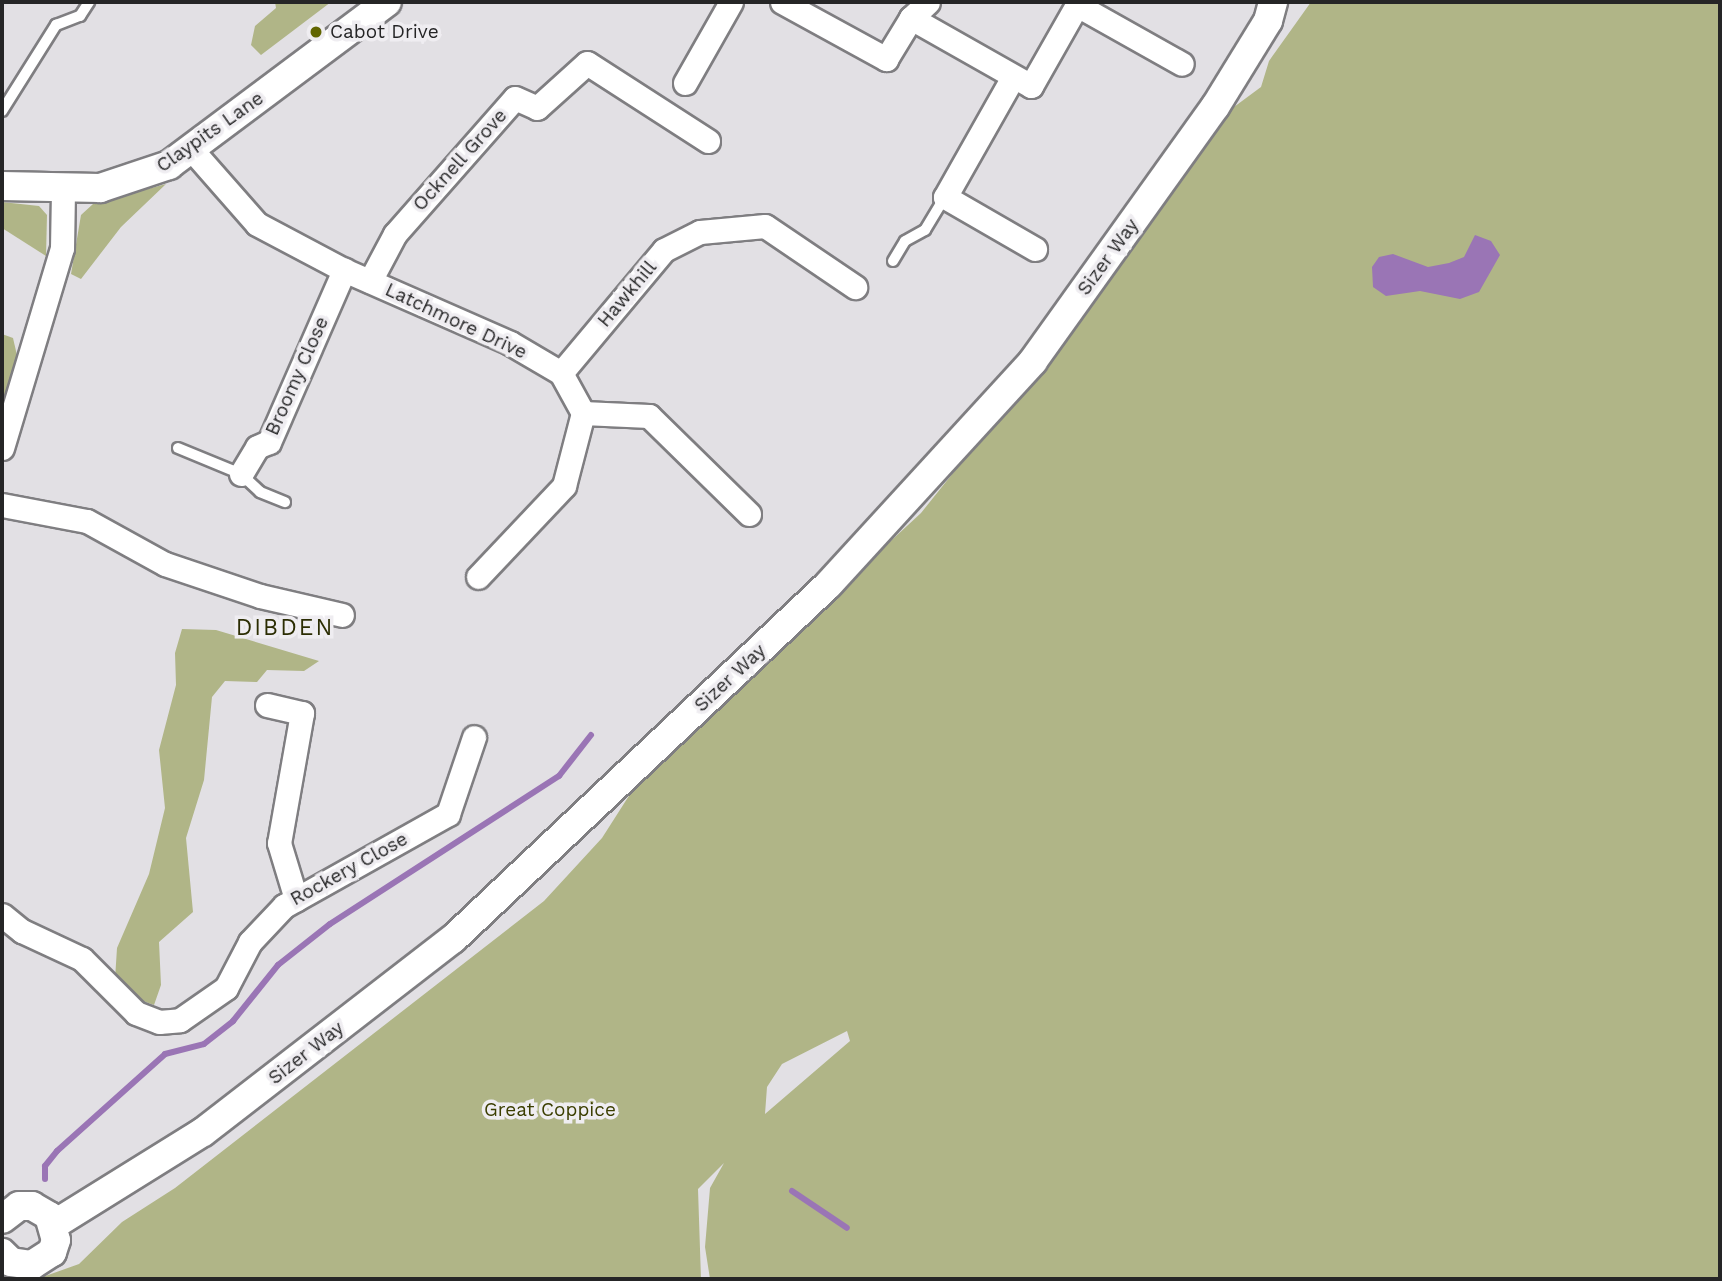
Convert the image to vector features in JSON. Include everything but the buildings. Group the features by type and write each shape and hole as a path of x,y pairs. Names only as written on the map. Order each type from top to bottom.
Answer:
{"street":[{"path":"685,82 731,2"},
{"path":"782,2 886,59 911,18 928,2"},
{"name":"Sizer Way","path":"55,1224 203,1132 453,939 829,584 1033,361 1215,107 1268,21 1273,2"},
{"name":"Claypits Lane","path":"2,186 63,189 134,181 192,150 376,5"},
{"path":"1035,249 944,197 1077,5 1182,64"},
{"path":"911,18 1022,81"},
{"name":"Ocknell Grove","path":"370,281 395,234 515,98 537,108 587,63 708,141"},
{"name":"Latchmore Drive","path":"192,150 257,224 344,270 510,343 561,373"},
{"path":"2,448 62,248 63,189"},
{"name":"Hawkhill","path":"561,373 664,250 700,232 765,226 855,287"},
{"name":"Broomy Close","path":"241,474 257,447 269,442 344,270"},
{"path":"478,577 564,486 583,413 561,373"},
{"path":"583,413 649,416 748,514"},
{"path":"2,505 87,521 165,564 260,596 342,615"},
{"path":"267,705 302,713 279,843 296,899"},
{"name":"Rockery Close","path":"2,915 22,931 82,959 136,1013 159,1022 180,1020 226,988 250,942 296,899 448,814 474,737"},
{"path":"2,1253 23,1266 43,1266 56,1240 55,1224 32,1206 4,1213"}],"lane":[{"path":"2,111 56,25 80,16 89,2"},
{"path":"893,261 905,242 925,230 944,197"},
{"path":"178,448 241,474 260,492 285,502"}],"green space":[{"path":"275,2 331,2 261,55 251,45 255,26 276,8"},
{"name":"Great Coppice","path":"1311,2 1720,2 1720,1279 710,1279 705,1247 710,1188 724,1163 698,1189 701,1279 37,1279 79,1264 122,1222 175,1188 544,901 602,838 648,766 921,513 1006,407 1215,121 1261,87 1269,61","holes":["847,1031 850,1041 765,1114 767,1087 782,1064"]},
{"path":"166,184 121,227 81,279 71,274 81,215 93,204"},
{"path":"2,202 39,206 47,215 46,256 2,228"},
{"path":"2,334 13,338 19,364 2,410"},
{"path":"182,629 216,630 319,661 304,671 267,670 257,682 225,681 212,697 204,780 186,838 193,912 159,942 161,985 154,1005 132,997 115,979 117,948 149,874 165,808 159,750 176,685 175,653"}],"shaded area":[{"path":"1475,235 1491,241 1500,255 1479,292 1460,299 1420,291 1386,296 1373,287 1372,267 1379,257 1393,254 1428,267 1449,263 1464,257"}],"waterway":[{"path":"45,1179 45,1166 57,1151 165,1054 204,1044 233,1021 278,965 330,924 559,776 591,735"},
{"path":"792,1191 847,1228"}],"place":[{"name":"Cabot Drive","path":"316,32"}],"district":[{"name":"DIBDEN","path":"285,628"}]}
